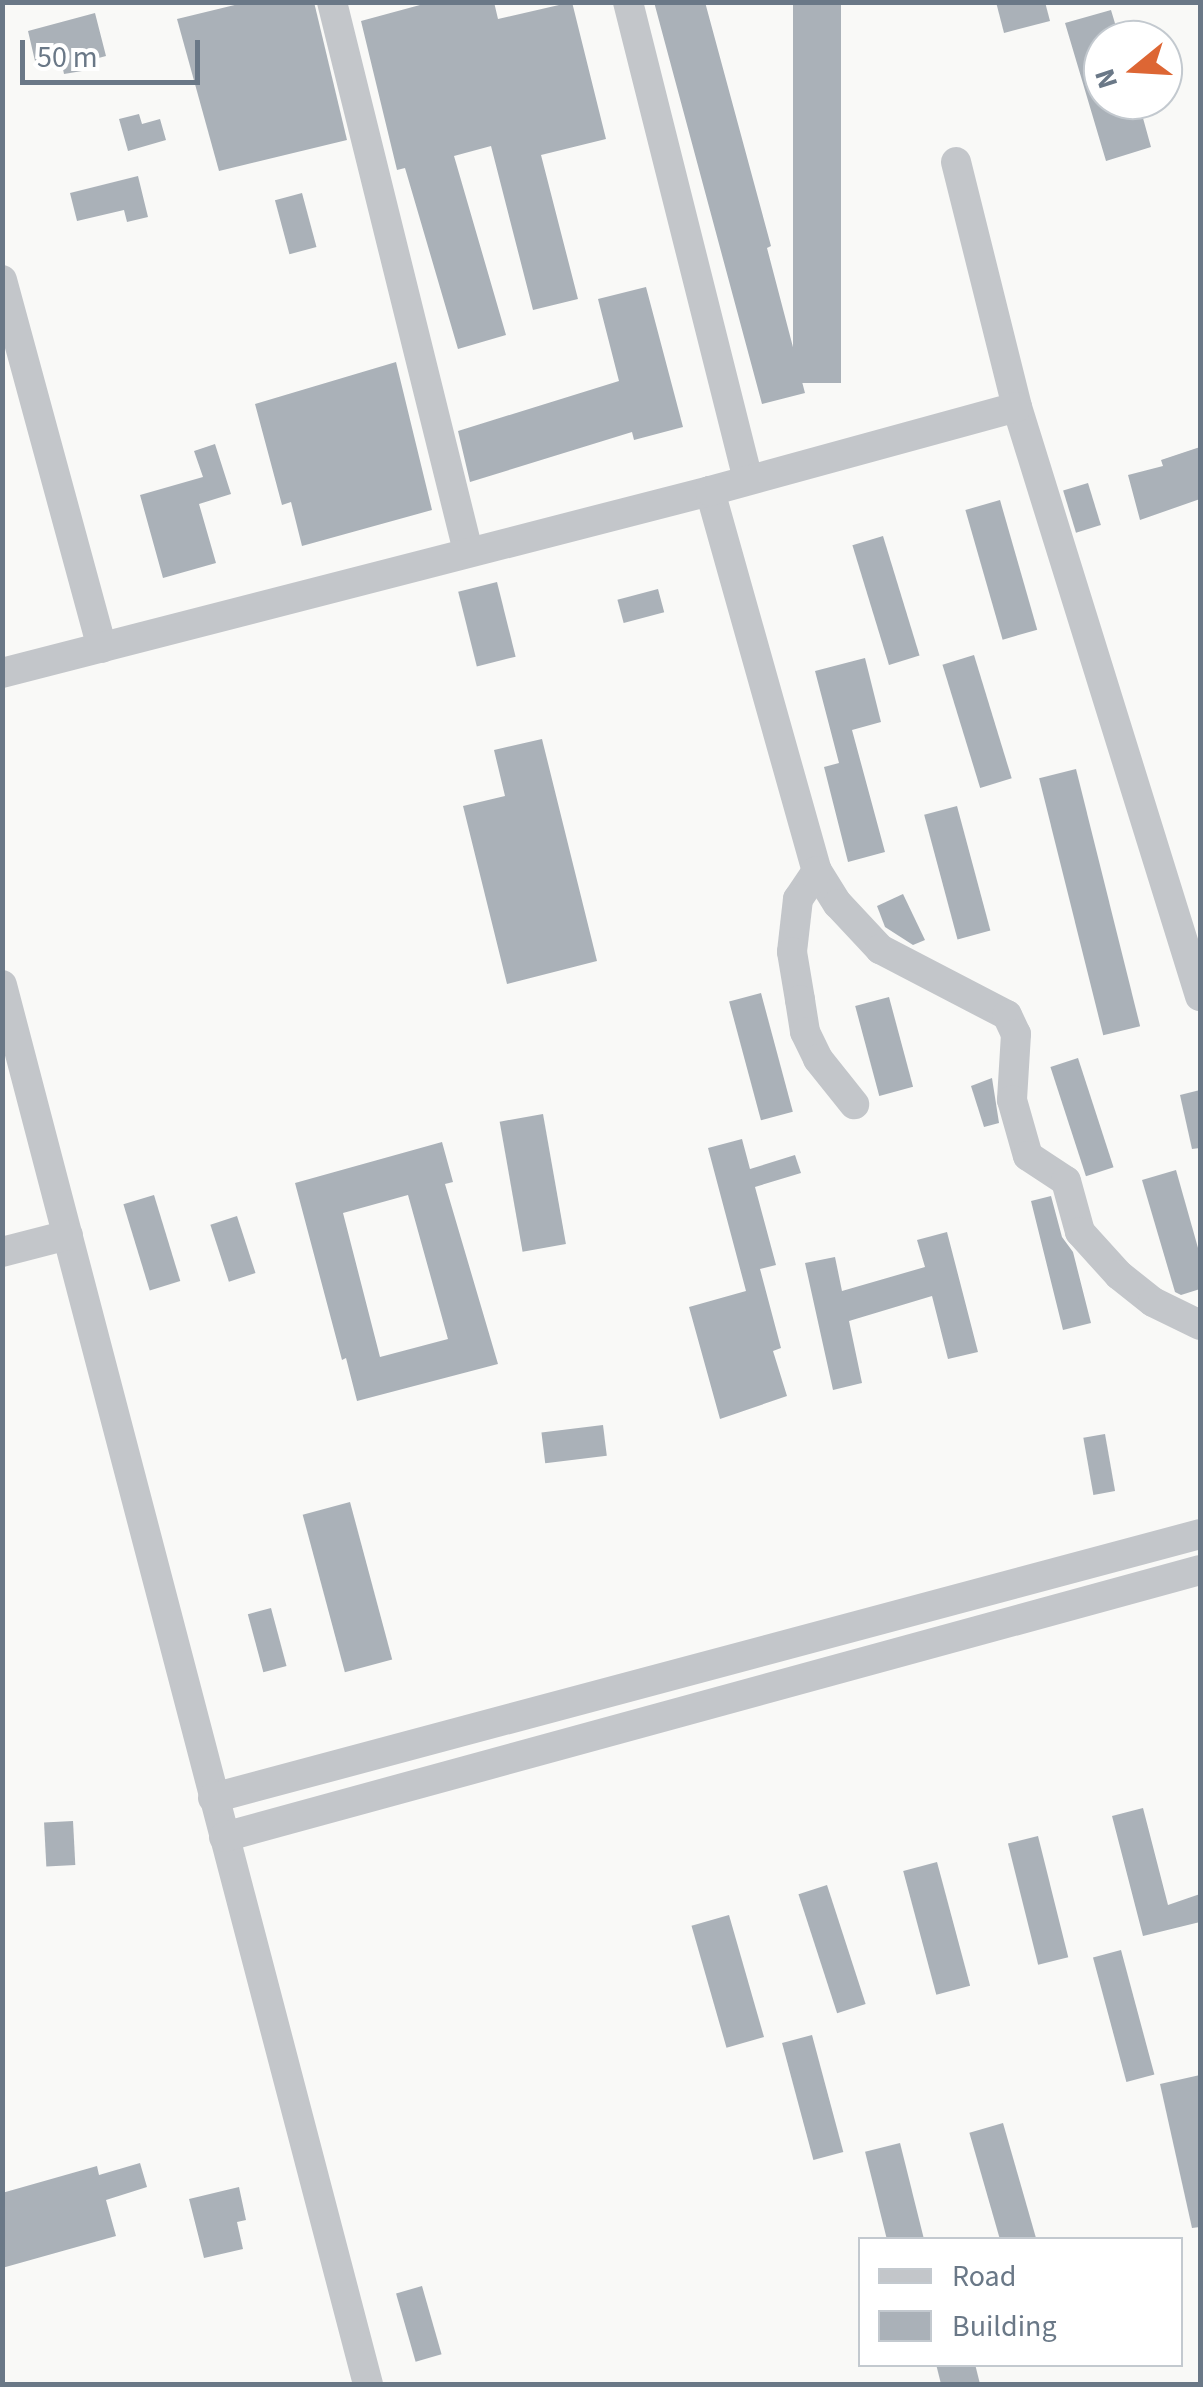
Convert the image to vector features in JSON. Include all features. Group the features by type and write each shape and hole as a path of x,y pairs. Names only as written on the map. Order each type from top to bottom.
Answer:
{"street":[{"path":"332,2 468,551"},
{"path":"628,2 748,478"},
{"path":"956,162 1017,407 1200,996"},
{"path":"2,280 102,648"},
{"path":"2,674 468,551 710,492 748,478 1017,407"},
{"path":"710,492 817,870 838,904 880,948 1007,1015 1016,1034 1012,1100 1028,1156 1066,1181 1080,1232 1119,1275 1153,1302 1200,1325"},
{"path":"817,870 798,899 792,952 805,1032 818,1059 854,1104"},
{"path":"2,985 368,2384"},
{"path":"2,1252 68,1234"},
{"path":"213,1798 1200,1534"},
{"path":"224,1837 1200,1570"}],"building":[{"path":"247,2 314,2 347,140 219,171 177,19"},
{"path":"431,2 494,2 498,19 572,2 606,139 541,155 578,299 533,310 491,146 454,156 506,335 458,349 405,168 397,170 361,21"},
{"path":"654,2 705,2 771,246 767,248 805,393 762,404"},
{"path":"793,2 841,2 841,383 793,383"},
{"path":"996,2 1045,2 1050,21 1004,33"},
{"path":"1111,10 1114,20 1083,20 1083,84 1065,23"},
{"path":"95,13 106,56 80,63 82,71 64,74 60,55 35,61 28,31"},
{"path":"139,114 142,124 160,119 166,140 128,151 119,119"},
{"path":"1094,120 1144,120 1151,147 1106,161"},
{"path":"138,176 148,217 127,222 124,210 77,221 70,193"},
{"path":"302,193 316,247 289,254 275,200"},
{"path":"646,287 683,427 634,440 632,432 470,482 458,431 619,381 598,299"},
{"path":"396,362 432,510 302,546 291,502 282,505 255,404"},
{"path":"215,444 231,494 199,504 216,563 163,578 140,495 203,477 194,451"},
{"path":"1200,447 1200,499 1140,520 1128,475 1163,466 1161,460"},
{"path":"1088,483 1101,525 1076,533 1063,491"},
{"path":"1000,500 1037,630 1003,640 965,510"},
{"path":"883,536 920,656 889,665 852,545"},
{"path":"497,582 516,657 477,666 458,592"},
{"path":"658,589 664,612 624,623 617,600"},
{"path":"974,655 1012,778 980,788 942,665"},
{"path":"865,658 881,722 852,730 885,852 848,862 824,767 839,763 815,671"},
{"path":"542,739 597,961 507,984 463,806 505,796 494,750"},
{"path":"1076,769 1140,1026 1103,1035 1039,778"},
{"path":"957,806 990,931 958,939 924,815"},
{"path":"903,894 925,940 913,945 885,927 877,906"},
{"path":"761,993 793,1112 761,1120 729,1002"},
{"path":"889,997 913,1087 879,1096 855,1006"},
{"path":"1078,1058 1114,1167 1086,1176 1050,1067"},
{"path":"992,1078 999,1123 984,1127 971,1086"},
{"path":"1200,1090 1200,1148 1192,1149 1180,1095"},
{"path":"543,1114 566,1244 523,1252 500,1122"},
{"path":"742,1139 750,1169 795,1155 801,1173 755,1187 776,1265 760,1269 781,1348 773,1351 787,1396 720,1419 689,1307 746,1291 708,1148"},
{"path":"442,1142 453,1182 445,1184 498,1364 357,1401 346,1358 342,1360 295,1183","holes":["408,1195 448,1339 380,1357 343,1213"]},
{"path":"1176,1170 1200,1255 1200,1289 1181,1295 1175,1292 1142,1180"},
{"path":"154,1195 180,1281 150,1290 123,1204"},
{"path":"1051,1196 1062,1237 1073,1252 1091,1323 1063,1330 1031,1201"},
{"path":"237,1216 256,1273 229,1282 210,1225"},
{"path":"947,1232 978,1352 948,1359 932,1296 849,1321 862,1383 833,1390 805,1263 835,1257 842,1291 925,1267 917,1240"},
{"path":"603,1425 607,1456 545,1463 541,1433"},
{"path":"1105,1434 1115,1491 1093,1495 1083,1438"},
{"path":"350,1502 392,1659 345,1672 303,1515"},
{"path":"271,1608 287,1666 263,1672 248,1614"},
{"path":"1143,1808 1168,1905 1200,1894 1200,1922 1143,1936 1112,1816"},
{"path":"73,1821 75,1865 46,1866 44,1823"},
{"path":"1038,1836 1068,1957 1038,1965 1008,1843"},
{"path":"937,1862 970,1986 936,1995 903,1871"},
{"path":"827,1885 866,2004 837,2013 798,1894"},
{"path":"729,1915 764,2037 727,2048 692,1926"},
{"path":"1121,1950 1154,2075 1126,2082 1093,1958"},
{"path":"812,2035 843,2152 813,2160 782,2043"},
{"path":"1200,2075 1200,2227 1192,2228 1160,2084"},
{"path":"1003,2123 1036,2237 999,2237 969,2133"},
{"path":"900,2143 923,2237 886,2237 865,2152"},
{"path":"140,2163 147,2187 106,2200 116,2236 2,2268 2,2193 97,2166 99,2175"},
{"path":"239,2187 246,2220 237,2222 243,2249 204,2258 189,2199"},
{"path":"422,2286 442,2354 416,2362 396,2293"},
{"path":"937,2367 976,2367 980,2384 941,2384"}]}
